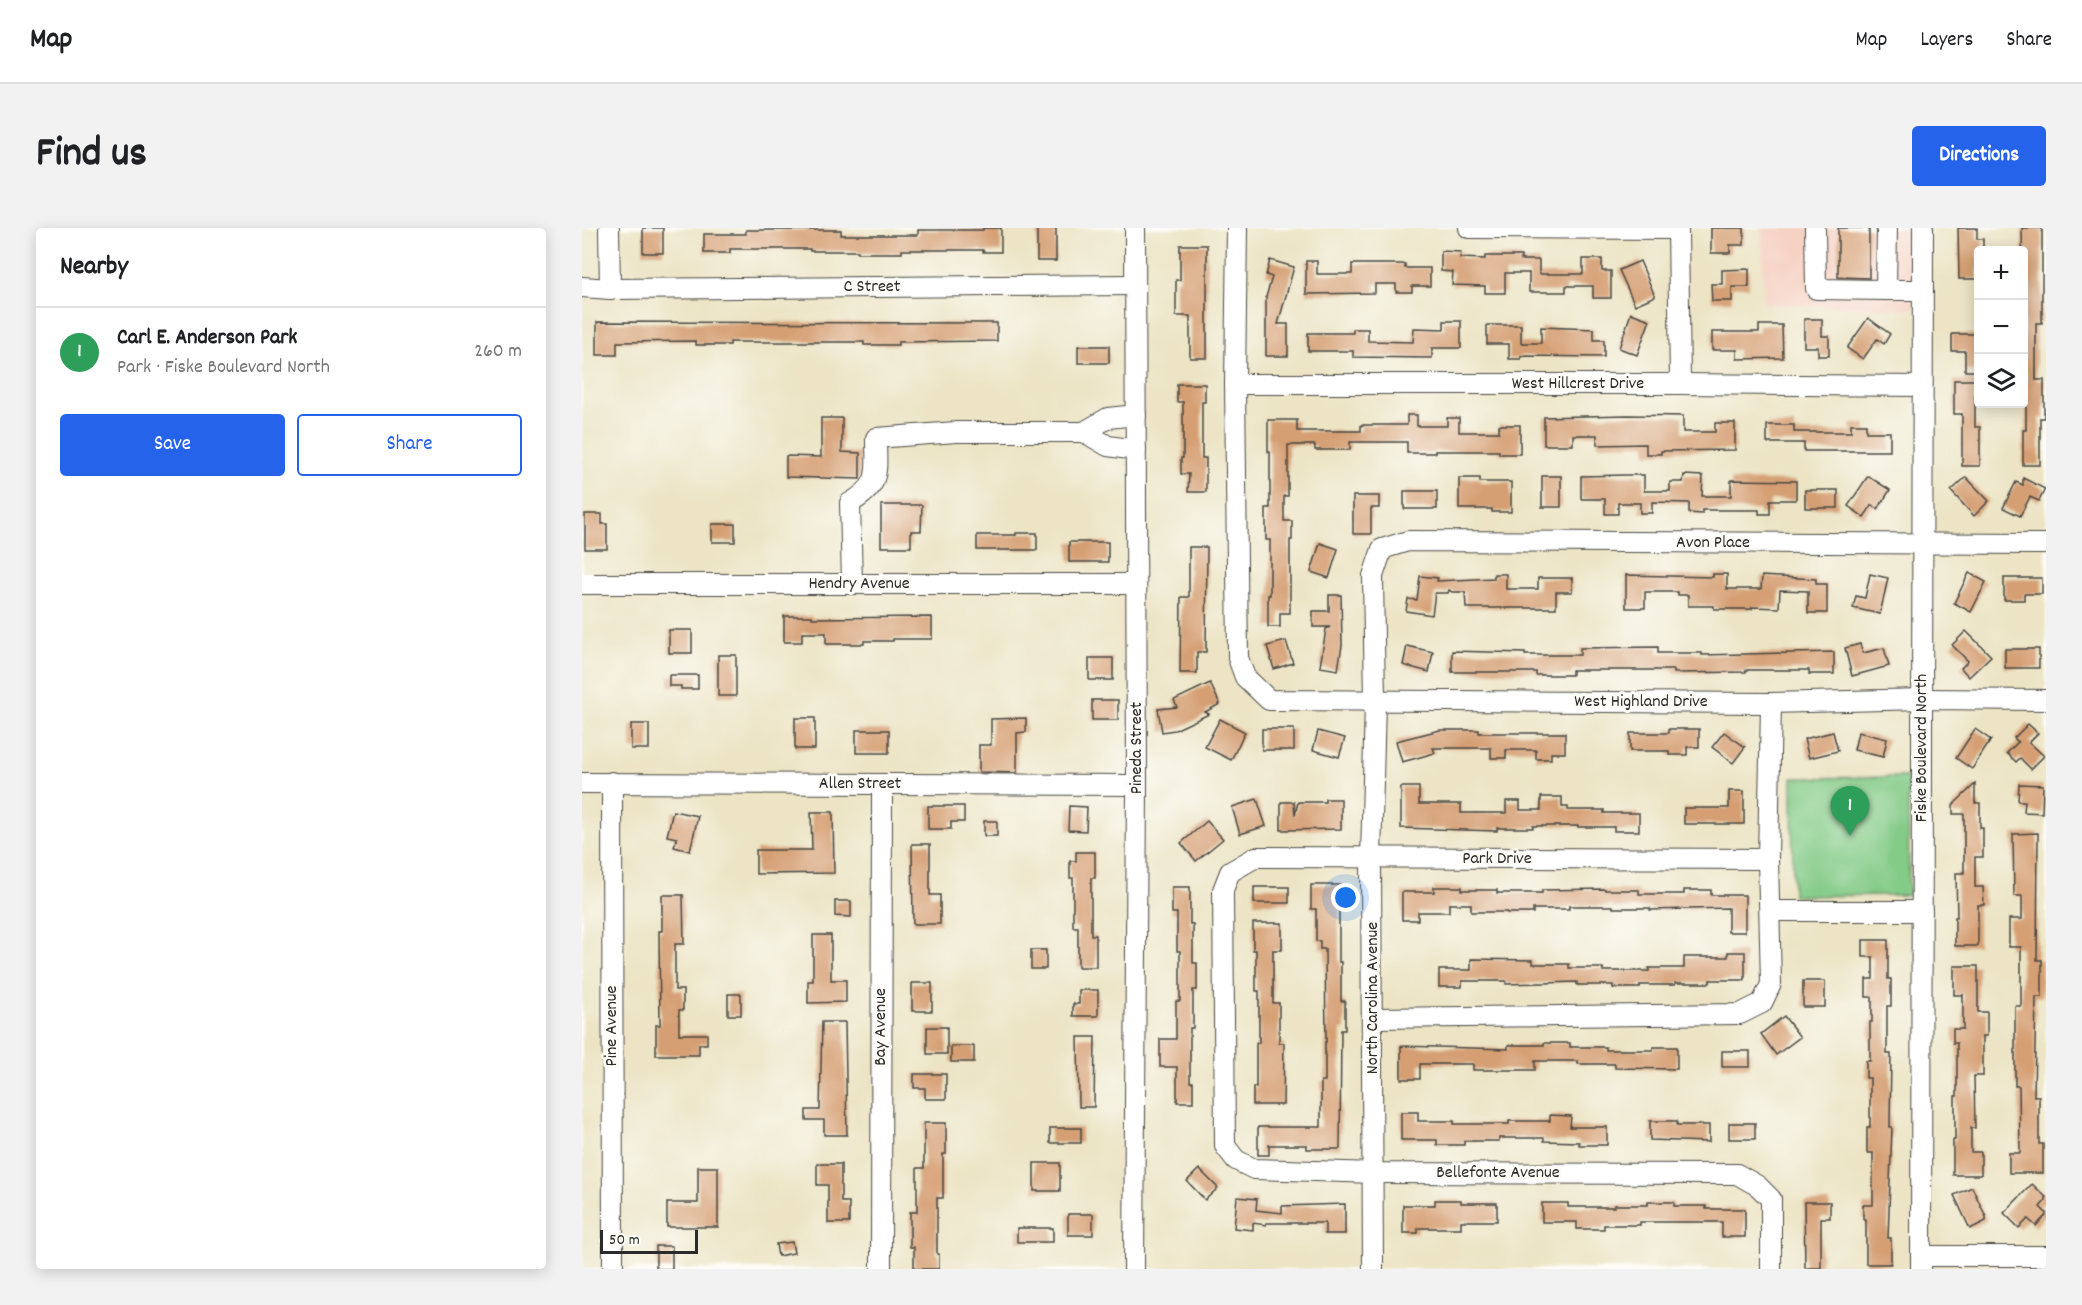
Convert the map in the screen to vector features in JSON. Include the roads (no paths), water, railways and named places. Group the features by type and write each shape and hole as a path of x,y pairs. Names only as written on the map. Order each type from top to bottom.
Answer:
{"street":[{"path":"609,228 610,289"},
{"name":"Pineda Street","path":"1134,1269 1137,784 1135,228"},
{"path":"1235,384 1238,228"},
{"path":"1469,228 1678,228 1680,384"},
{"path":"1815,228 1816,289 1923,290"},
{"path":"1886,290 1887,228"},
{"name":"Fiske Boulevard North","path":"1921,1263 1923,228"},
{"name":"C Street","path":"582,287 610,289 1135,285"},
{"name":"West Hillcrest Drive","path":"1235,384 1680,384 1922,387"},
{"name":"West Highland Drive","path":"1235,384 1238,658 1245,677 1269,700 1772,703 1922,699 2046,700"},
{"path":"852,584 850,503 866,494 876,478 876,438 956,432 1084,432 1108,418 1136,415"},
{"path":"1084,432 1108,446 1136,450"},
{"name":"Avon Place","path":"1382,549 1408,541 2046,544"},
{"name":"North Carolina Avenue","path":"1372,1269 1374,1173 1371,859 1375,702 1373,576 1382,549"},
{"name":"Hendry Avenue","path":"582,584 1136,584"},
{"path":"1373,1018 1740,1014 1762,1003 1770,984 1768,859 1772,703"},
{"name":"Pine Avenue","path":"612,782 613,1269"},
{"name":"Allen Street","path":"582,783 1137,784"},
{"name":"Bay Avenue","path":"881,1269 882,785"},
{"name":"Park Drive","path":"1236,1160 1225,1146 1223,890 1230,872 1256,857 1768,859"},
{"path":"1770,911 1922,911"},
{"name":"Bellefonte Avenue","path":"1236,1160 1254,1169 1374,1173 1737,1174 1758,1186 1771,1199 1771,1269"},
{"path":"1921,1263 2046,1256"}],"place":[{"name":"Carl E. Anderson Park","path":"1850,836"}]}
